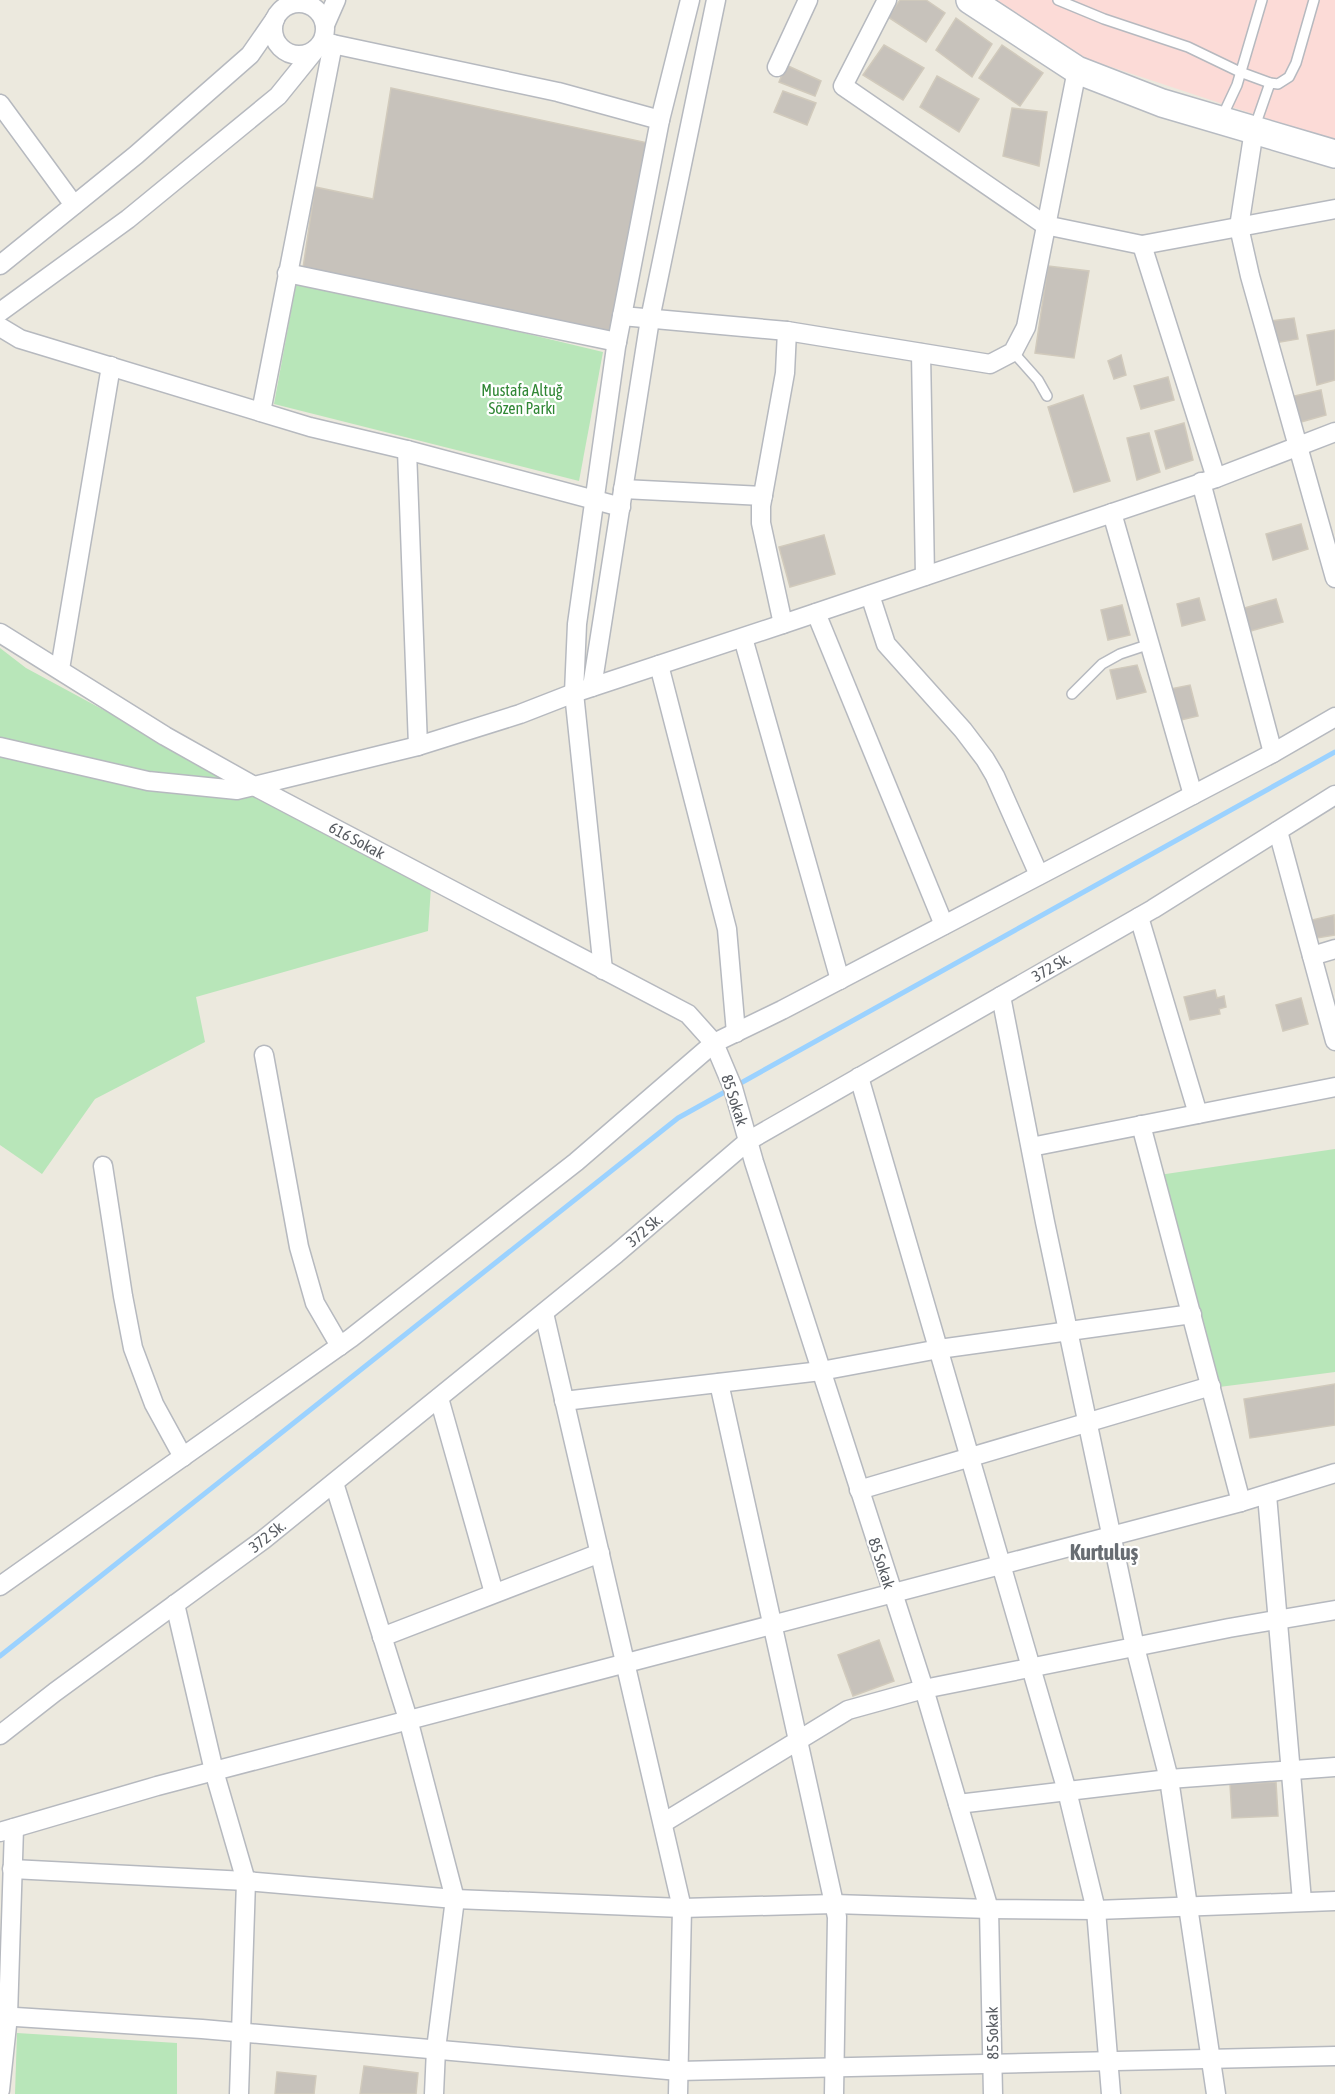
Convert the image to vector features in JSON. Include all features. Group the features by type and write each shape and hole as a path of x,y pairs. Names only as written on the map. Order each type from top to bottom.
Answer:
{"street":[{"path":"261,412 287,273 324,40 336,0"},
{"path":"603,970 574,693 577,624 617,342 660,120 690,0"},
{"path":"592,687 650,319 716,0"},
{"path":"777,67 808,0"},
{"path":"887,0 843,86 1045,225 1142,245 1239,227 1334,215"},
{"path":"970,0 1077,70 1162,103 1335,154"},
{"path":"0,265 136,155 250,55 283,9 294,3 310,5 317,10 324,40"},
{"path":"283,9 273,28 274,37 284,51 292,55 310,54 324,40"},
{"path":"324,40 558,92 660,120"},
{"path":"0,312 128,219 278,96 324,40"},
{"path":"622,316 787,331 990,364 1013,352 1026,327 1077,70"},
{"path":"0,104 74,205"},
{"path":"1254,130 1239,227 1250,276 1335,578"},
{"path":"1142,245 1209,480 1273,753"},
{"path":"287,273 617,342"},
{"path":"0,327 20,339 310,427 407,450 594,501 622,498 762,501"},
{"path":"783,624 761,523 762,501 785,373 787,331"},
{"path":"921,353 925,576"},
{"path":"60,669 111,366"},
{"path":"0,747 148,781 237,790 254,786 418,746 520,714 574,693 1209,480 1335,432"},
{"path":"407,450 418,746"},
{"path":"1112,513 1193,795"},
{"path":"870,595 886,644 986,759 1039,875"},
{"path":"816,613 944,925"},
{"name":"616 Sokak","path":"0,633 165,736 254,786 688,1014 714,1043"},
{"path":"743,638 840,980"},
{"path":"659,665 727,929 736,1032"},
{"path":"0,1586 340,1346 576,1162 714,1043 840,980 1193,795 1335,717"},
{"name":"372 Sk.","path":"0,1735 262,1540 334,1483 544,1313 748,1141 1139,917 1335,795"},
{"path":"1278,831 1335,1041"},
{"path":"1139,917 1198,1114"},
{"path":"1312,956 1335,949"},
{"path":"1001,996 1135,1647 1169,1779 1216,2094"},
{"name":"85 Sokak","path":"714,1043 733,1088 821,1371 924,1689 989,1909 993,2094"},
{"path":"264,1055 299,1247 315,1302 340,1346"},
{"path":"859,1077 1067,1791 1096,1910 1111,2094"},
{"path":"1031,1147 1335,1087"},
{"path":"1141,1125 1241,1503"},
{"path":"103,1166 133,1348 154,1404 183,1456"},
{"path":"544,1313 682,1908 678,2094"},
{"path":"564,1401 821,1371 939,1349 1192,1314"},
{"path":"719,1383 837,1917 834,2094"},
{"path":"859,1490 1211,1386"},
{"path":"439,1398 494,1593"},
{"path":"0,2090 12,1869 7,1830 408,1719 1241,1503 1335,1473"},
{"path":"334,1483 408,1719 455,1899 436,2049 434,2094"},
{"path":"1267,1495 1302,1901"},
{"path":"382,1637 600,1553"},
{"path":"175,1604 214,1771 246,1881 243,2032 239,2094"},
{"path":"663,1822 848,1710 924,1689 1335,1610"},
{"path":"958,1804 1169,1779 1335,1767"},
{"path":"12,1869 246,1881 455,1899 682,1908 834,1904 1096,1910 1335,1901"},
{"path":"4,2016 243,2032 679,2070 1335,2056"}],"lane":[{"path":"1058,0 1104,20 1188,46 1240,72 1278,84 1289,76 1296,63 1314,0"},
{"path":"1220,120 1237,85 1262,0"},
{"path":"1254,130 1270,83"},
{"path":"1013,352 1038,380 1047,396"},
{"path":"1072,694 1102,664 1120,654 1150,644"}],"shaded area":[{"path":"997,0 1335,0 1335,141 1087,59"}],"green space":[{"name":"Mustafa Altuğ Sözen Parkı","path":"297,279 603,352 579,481 274,404"},
{"path":"0,648 26,668 431,887 428,931 196,997 205,1042 95,1099 42,1174 0,1145"},
{"path":"1335,1149 1335,1372 1219,1387 1159,1175"},
{"path":"17,2033 177,2043 177,2094 15,2094"}],"building":[{"path":"900,0 926,0 945,13 926,42 888,17"},
{"path":"956,18 992,44 972,77 936,50"},
{"path":"884,45 924,68 903,100 863,75"},
{"path":"1002,45 1043,73 1020,106 979,78"},
{"path":"786,65 821,81 815,96 779,82"},
{"path":"937,76 979,99 959,132 920,107"},
{"path":"391,88 648,143 610,334 303,268 315,187 373,199"},
{"path":"783,91 816,103 807,125 774,112"},
{"path":"1012,108 1047,112 1039,166 1003,156"},
{"path":"1048,266 1089,271 1074,358 1035,353"},
{"path":"1294,318 1298,339 1275,343 1270,321"},
{"path":"1335,330 1335,380 1317,385 1307,335"},
{"path":"1121,355 1126,375 1114,379 1108,361"},
{"path":"1168,377 1174,400 1141,409 1134,386"},
{"path":"1321,390 1326,415 1294,424 1290,397"},
{"path":"1083,395 1110,481 1074,492 1048,407"},
{"path":"1184,423 1193,460 1166,469 1155,431"},
{"path":"1149,433 1160,472 1137,480 1127,438"},
{"path":"1301,524 1308,549 1273,560 1266,534"},
{"path":"824,535 835,574 790,587 779,547"},
{"path":"1199,598 1205,620 1182,626 1177,604"},
{"path":"1276,599 1283,622 1247,632 1241,609"},
{"path":"1122,605 1130,635 1108,640 1101,610"},
{"path":"1137,665 1146,692 1117,699 1110,670"},
{"path":"1190,685 1198,716 1172,722 1165,690"},
{"path":"1334,915 1335,935 1317,938 1312,920"},
{"path":"1215,990 1217,998 1224,996 1226,1007 1219,1009 1220,1014 1190,1020 1184,997"},
{"path":"1301,998 1308,1024 1283,1031 1276,1005"},
{"path":"1335,1384 1335,1425 1250,1438 1244,1399"},
{"path":"879,1640 894,1681 853,1696 838,1655"},
{"path":"1276,1782 1278,1816 1232,1818 1230,1784"},
{"path":"364,2066 418,2073 416,2094 360,2094"},
{"path":"277,2072 316,2076 314,2094 275,2094"}],"waterway":[{"path":"0,1656 678,1118 1335,752"}],"district":[{"name":"Kurtuluş","path":"1104,1552"}]}
